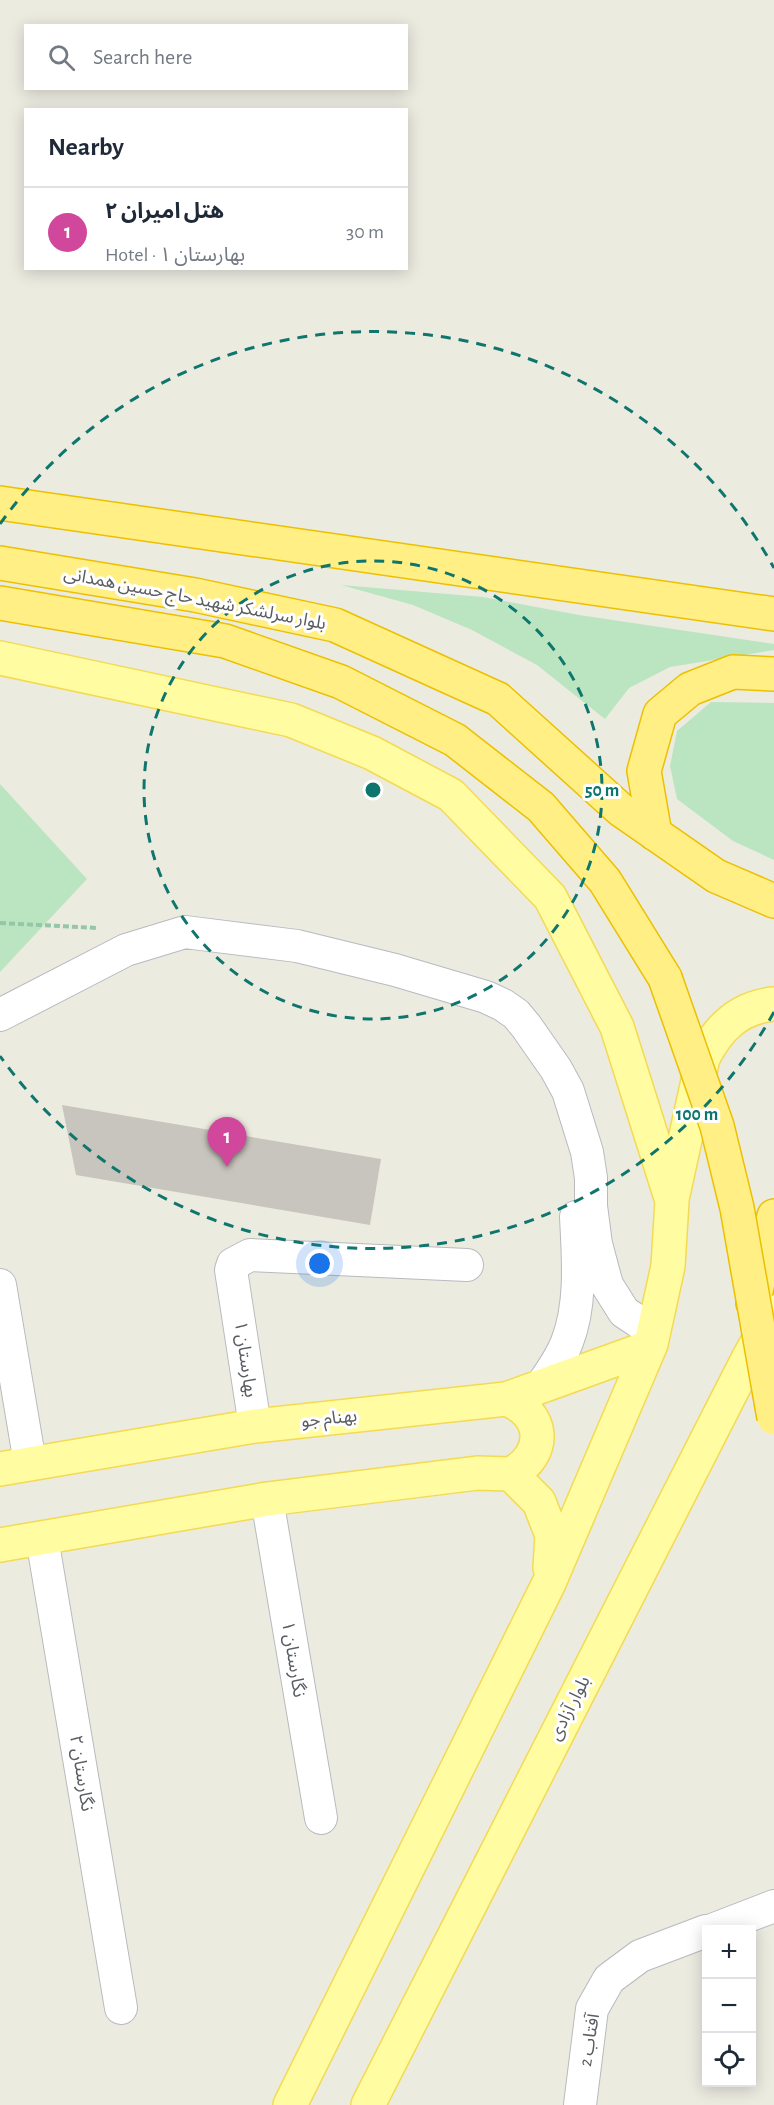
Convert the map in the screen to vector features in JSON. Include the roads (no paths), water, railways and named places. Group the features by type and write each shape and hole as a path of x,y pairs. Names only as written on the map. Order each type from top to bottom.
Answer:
{"highway":[{"path":"0,503 774,614"},
{"name":"بلوار سرلشکر شهید حاج حسین همدانی","path":"0,563 195,595 335,625 498,699 621,810 716,876 774,901"},
{"path":"0,603 225,641 341,682 455,740 541,807 605,881 665,978 717,1126 737,1208 768,1310"},
{"path":"655,834 644,771 660,714 690,688 733,672 774,674"},
{"path":"774,1216 768,1310 774,1418"}],"main road":[{"path":"0,658 291,720 372,753 451,795 550,897 617,1027 672,1201"},
{"path":"290,2105 549,1583 652,1338 668,1266 672,1201 703,1058 711,1042 723,1027 737,1016 753,1008 774,1004"},
{"name":"بلوار آزادی","path":"368,2105 748,1359 768,1310"},
{"name":"بهنام جو","path":"15,1466 255,1426 506,1399 639,1352 652,1338"},
{"path":"0,1545 267,1499 477,1473 511,1474 522,1468 531,1458 536,1447 537,1434 534,1422 527,1411 517,1403 506,1399"},
{"path":"511,1474 539,1502 552,1535 549,1583"}],"street":[{"path":"0,1015 126,950 186,932 297,946 395,970 486,997 503,1005 516,1014 526,1026 556,1069 568,1091 587,1152 596,1244 607,1285 624,1312 652,1338"},
{"path":"395,970 487,1010 525,1047 549,1083 562,1123 574,1175 578,1270 575,1307 568,1341 556,1365 541,1386"},
{"name":"بهارستان ۱","path":"255,1426 231,1270 234,1263 250,1255 467,1265"},
{"path":"0,1285 15,1466"},
{"name":"نگارستان ۱","path":"267,1499 321,1818"},
{"name":"نگارستان ۲","path":"42,1538 121,2008"},
{"path":"723,1925 774,1906"},
{"name":"آفتاب 2","path":"580,2105 592,2009 609,1979 640,1956 702,1933"}],"place":[{"name":"هتل امیران ۲","path":"227,1167"}]}
